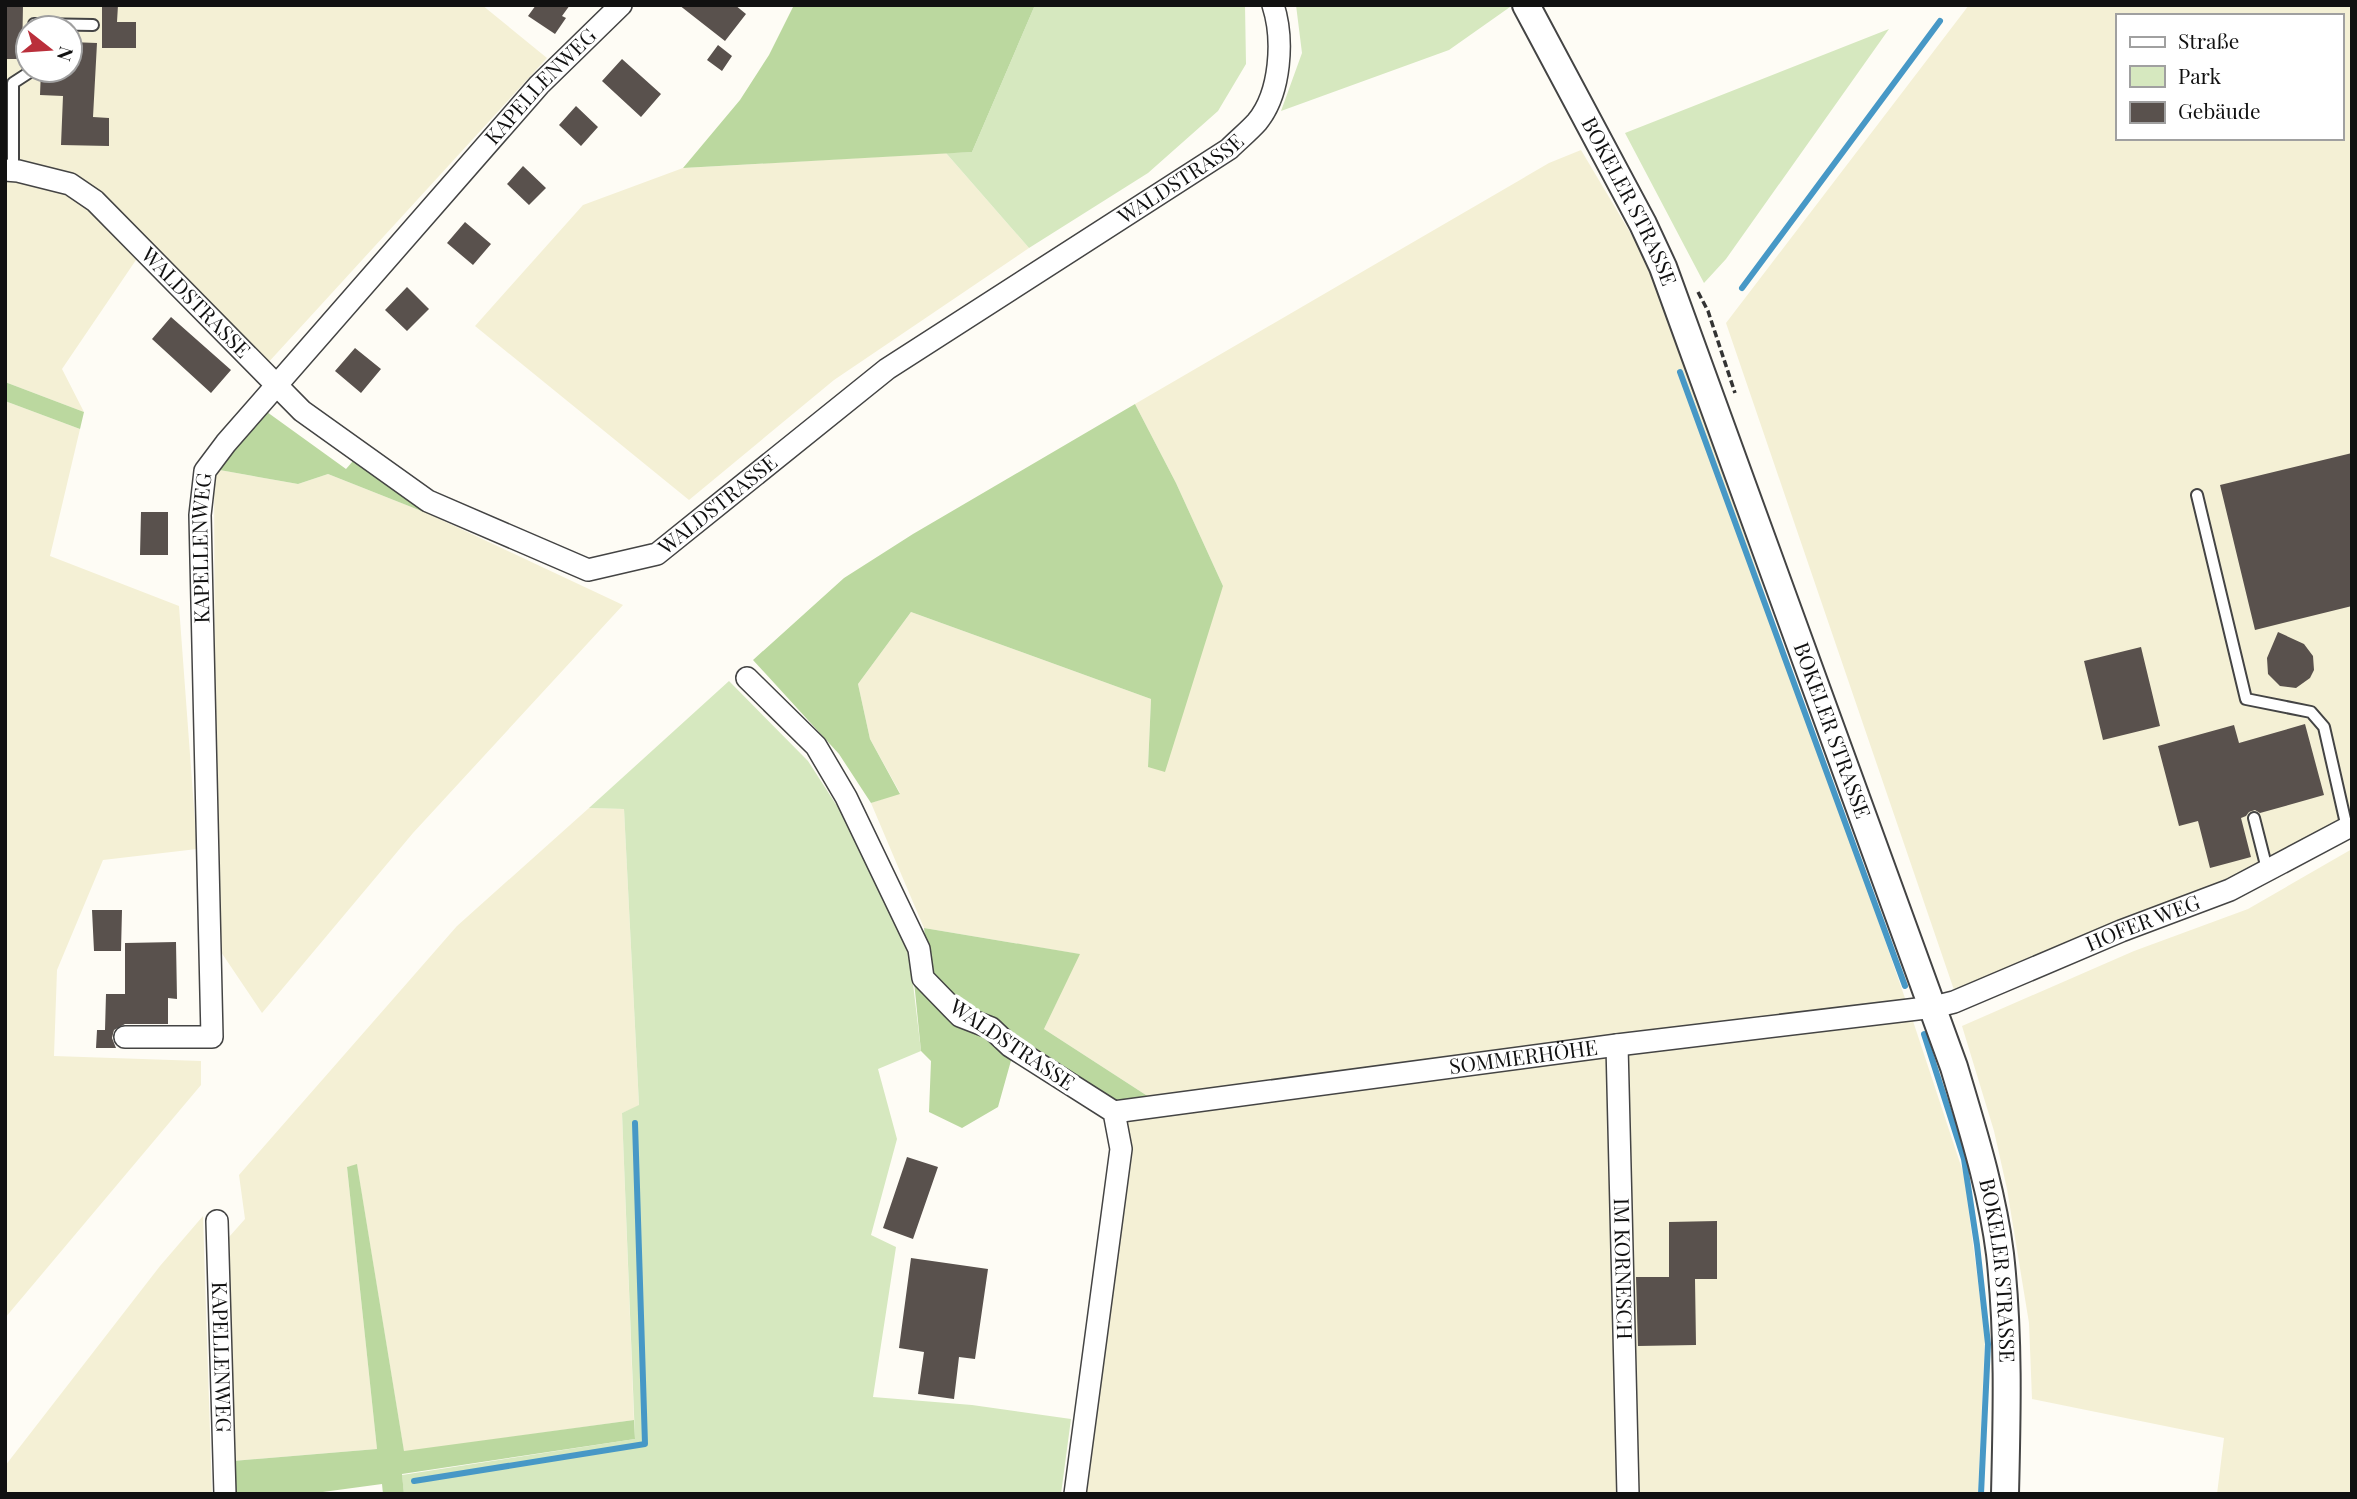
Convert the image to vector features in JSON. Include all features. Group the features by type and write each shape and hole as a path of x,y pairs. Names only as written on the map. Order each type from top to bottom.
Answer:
{"street":[{"name":"KAPELLENWEG","path":"125,1037 212,1037 200,515 205,471 275,384 539,85 621,5"},
{"name":"WALDSTRASSE","path":"9,170 69,184 95,201 302,411 428,500 588,570 657,554 887,369 1229,149 1258,120 1272,92 1281,50 1273,5"},
{"name":"BOKELER STRASSE","path":"1526,5 1663,267 1934,1007 1975,1138 1999,1251 2008,1359 2005,1494"},
{"name":"WALDSTRASSE","path":"747,678 816,746 846,797 919,949 923,978 960,1016 991,1028 1010,1046 1114,1112"},
{"name":"HOFER WEG","path":"1934,1007 1954,1002 2121,931 2230,890 2347,828"},
{"name":"SOMMERHÖHE","path":"1114,1112 1617,1045 1934,1007"},
{"name":"IM KORNESCH","path":"1617,1045 1628,1494"},
{"path":"1075,1494 1121,1149 1114,1112"},
{"name":"KAPELLENWEG","path":"217,1221 225,1494"}],"lane":[{"path":"84,25 93,25"},
{"path":"9,170 14,82"},
{"path":"2197,495 2245,699 2311,712 2325,727 2347,828"},
{"path":"2254,818 2267,869"}],"shaded area":[{"path":"5,5 482,5 547,58 266,365 113,208 5,162"},
{"path":"1969,5 2352,5 2352,817 2227,883 2105,926 1954,990 1726,323"},
{"path":"1581,150 1653,271 1906,1001 1149,1097 1044,1029 1079,954 924,928 871,803 900,793 870,739 858,684 911,612 1151,699 1148,766 1223,586 1176,483 1135,404 1549,163"},
{"path":"946,153 1029,248 834,380 689,500 475,326 583,205 683,168"},
{"path":"5,180 71,192 138,257 62,369 84,412 5,382"},
{"path":"5,401 80,429 50,556 179,606 197,849 103,860 57,970 54,1056 201,1061 201,1085 5,1318"},
{"path":"214,469 298,484 328,474 429,514 623,605 413,833 262,1013 219,949 215,776"},
{"path":"589,808 624,809 639,1106 622,1113 634,1420 404,1452 357,1165 347,1167 377,1449 233,1461 229,1237 245,1219 239,1175 457,926"},
{"path":"2352,849 2352,1494 2217,1494 2224,1438 2032,1399 2029,1323 2007,1189 1994,1131 1962,1026 2134,951 2248,909"},
{"path":"1912,1018 1964,1175 1985,1337 1978,1494 1637,1494 1624,1052"},
{"path":"1608,1055 1620,1494 1084,1494 1131,1149 1125,1120"},
{"path":"203,1216 212,1494 5,1494 5,1466 160,1266"}],"green space":[{"path":"794,5 1035,5 972,152 683,168 740,100 769,55"},
{"path":"1035,5 1245,5 1246,64 1218,111 1148,173 1029,248 946,153 972,152"},
{"path":"1296,5 1510,7 1449,50 1281,111 1302,53"},
{"path":"1889,29 1726,259 1704,283 1625,133"},
{"path":"5,382 84,412 80,429 5,401"},
{"path":"1135,404 1176,483 1223,586 1165,772 1148,767 1151,699 911,612 858,684 870,739 900,794 871,803 839,754 753,660 844,578 913,534"},
{"path":"267,412 346,469 353,461 429,514 328,474 298,484 214,469"},
{"path":"729,681 808,761 848,823 909,950 921,1051 878,1069 897,1139 871,1235 896,1247 873,1397 972,1405 1071,1419 1061,1494 404,1494 402,1475 635,1439 622,1113 639,1105 624,809 589,808"},
{"path":"924,928 1080,954 1044,1029 1149,1097 1115,1100 1014,1041 965,1008 929,973"},
{"path":"914,981 986,1033 1012,1057 998,1107 962,1128 929,1112 931,1061 921,1051"},
{"path":"357,1164 404,1451 634,1420 635,1439 402,1474 404,1494 383,1494 382,1484 308,1494 234,1494 233,1461 377,1449 347,1167"}],"building":[{"path":"5,5 23,5 23,14 14,14 14,59 5,59"},
{"path":"102,5 118,5 117,22 136,22 136,48 102,48"},
{"path":"536,5 570,5 562,16 566,18 555,34 528,16"},
{"path":"679,5 735,5 746,14 725,41"},
{"path":"84,43 97,43 93,117 109,118 109,146 61,145 63,96 40,95 40,84 84,84"},
{"path":"718,45 732,56 722,71 707,60"},
{"path":"622,59 661,94 641,117 602,81"},
{"path":"576,106 598,127 581,146 559,125"},
{"path":"523,166 546,188 529,205 507,184"},
{"path":"465,222 491,244 473,265 447,243"},
{"path":"407,287 429,309 407,331 385,310"},
{"path":"171,317 231,370 211,393 152,339"},
{"path":"355,348 381,369 361,393 335,371"},
{"path":"2352,453 2352,606 2255,630 2220,485"},
{"path":"141,512 168,512 168,555 140,555"},
{"path":"2278,632 2304,644 2313,656 2314,670 2310,678 2296,688 2280,686 2268,674 2267,658"},
{"path":"2141,647 2160,726 2103,740 2084,661"},
{"path":"2305,724 2324,795 2260,813 2255,810 2249,812 2241,818 2251,857 2210,868 2198,821 2179,826 2158,746 2234,725 2239,743"},
{"path":"92,910 122,910 121,951 94,951"},
{"path":"176,942 177,999 168,998 168,1024 125,1024 114,1030 105,1030 106,994 125,994 125,943"},
{"path":"97,1030 114,1030 112,1038 116,1048 96,1048"},
{"path":"907,1157 938,1167 913,1239 883,1228"},
{"path":"1717,1221 1717,1279 1695,1279 1696,1345 1638,1346 1636,1277 1669,1277 1669,1222"},
{"path":"911,1258 988,1269 975,1359 959,1357 954,1399 918,1394 924,1352 899,1348"}],"waterway":[{"path":"1742,288 1940,21"},
{"path":"1680,372 1905,986"},
{"path":"1924,1034 1964,1159 1977,1245 1988,1344 1981,1494"},
{"path":"414,1481 645,1444 635,1123"}]}
